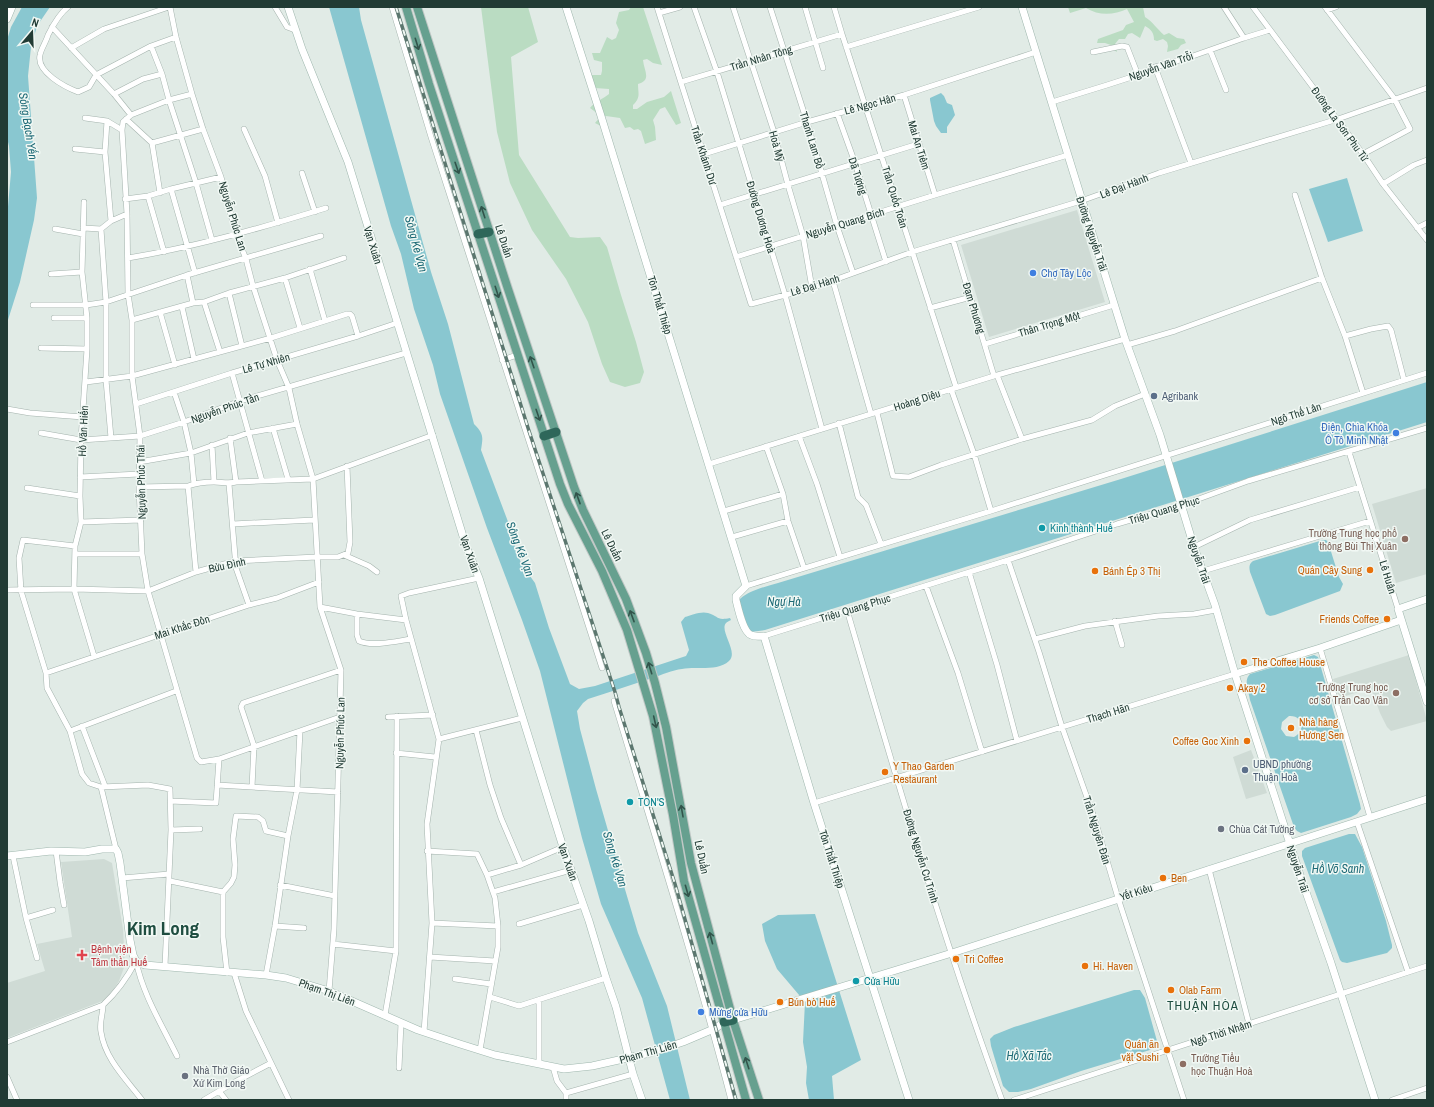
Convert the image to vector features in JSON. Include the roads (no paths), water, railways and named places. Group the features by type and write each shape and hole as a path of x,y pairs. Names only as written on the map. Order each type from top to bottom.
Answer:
{"highway":[{"path":"478,234 489,232"},
{"path":"544,436 556,432"}],"main road":[{"name":"Lê Duẩn","path":"406,7 428,84 517,355 568,504 602,571 627,630 643,685 654,716 664,762 680,865 684,881 728,1021 759,1100"},
{"name":"Lê Duẩn","path":"417,7 489,232 583,510 626,599 646,653 666,727 691,863 746,1100"},
{"path":"680,865 691,863"}],"street":[{"path":"7,19 12,7"},
{"path":"68,7 52,26 39,57 40,63 45,71 56,82 78,92 88,87 96,75 151,46 176,38"},
{"path":"71,48 104,29 170,7"},
{"name":"Nguyễn Phúc Lan","path":"170,7 176,38 192,94 221,177 236,234 246,258 253,286 277,360 289,388 297,424 313,479 314,520 320,607 341,670 335,896 329,991"},
{"path":"275,7 287,27 295,30"},
{"path":"392,7 431,137 602,668"},
{"name":"Tôn Thất Thiệp","path":"566,7 598,104 746,586"},
{"name":"Trần Khánh Dư","path":"657,7 751,304"},
{"path":"659,13 680,7"},
{"name":"Đường Dương Hoà","path":"694,7 717,72 785,295 822,429"},
{"name":"Hoà Mỹ","path":"733,7 752,61 774,132 803,236 812,288"},
{"name":"Thanh Lam Bồ","path":"770,7 807,122 837,226 853,273"},
{"path":"805,7 814,42 823,68"},
{"name":"Trần Quốc Toản","path":"834,7 930,308 991,511"},
{"path":"846,47 979,7"},
{"name":"Đường Nguyễn Trãi","path":"1022,7 1114,305 1166,457"},
{"path":"1224,7 1244,38"},
{"name":"Đường La Sơn Phu Tử","path":"1253,7 1338,119 1383,184 1427,240"},
{"path":"1326,8 1336,7"},
{"path":"1326,8 1394,98 1410,129 1363,154"},
{"name":"Vạn Xuân","path":"288,9 348,162 466,546 479,578 563,847 616,1007 633,1074 642,1100"},
{"path":"52,26 114,94 129,117 152,143 160,193"},
{"name":"Nguyễn Văn Trỗi","path":"1052,102 1138,75 1154,67 1190,57 1270,30"},
{"name":"Trần Nhân Tông","path":"681,82 842,34"},
{"path":"151,46 162,74 212,240"},
{"path":"1093,52 1122,46 1127,47 1138,75"},
{"path":"1210,50 1226,90"},
{"name":"Lê Ngọc Hân","path":"704,154 837,113 866,107 1036,52"},
{"path":"1154,67 1191,163"},
{"path":"114,94 143,79 162,74"},
{"name":"Lê Đại Hành","path":"751,304 812,288 912,252 1081,201 1153,175 1338,119 1394,98 1427,88"},
{"path":"129,117 169,100 192,94"},
{"name":"Mai An Tiêm","path":"904,95 935,195"},
{"name":"Dã Tượng","path":"837,113 855,163 886,262"},
{"name":"Nguyễn Phúc Thái","path":"129,117 123,122 122,130 127,214 128,294 132,320 132,376 140,436 139,486 142,520 142,554 148,591 176,691 199,761 204,763 219,759 340,717"},
{"path":"85,118 107,121 122,130"},
{"path":"107,121 105,152 111,221"},
{"path":"152,143 203,129"},
{"path":"244,129 265,176 278,223"},
{"path":"720,205 754,196 881,154 918,144"},
{"path":"75,149 105,152"},
{"name":"Nguyễn Quang Bích","path":"736,257 1068,155"},
{"path":"1383,184 1414,165 1427,160"},
{"path":"302,173 315,212"},
{"path":"125,198 148,196 221,177"},
{"path":"171,189 195,274"},
{"path":"1295,195 1322,278 1345,336 1363,393"},
{"path":"148,196 164,252"},
{"name":"Hồ Văn Hiến","path":"84,202 82,272 87,318 87,349 81,440 81,522 75,546 74,589 94,656"},
{"path":"128,258 164,252 236,234 326,208"},
{"path":"83,228 101,229 111,221 127,214"},
{"path":"1417,228 1427,223"},
{"path":"55,229 83,234"},
{"path":"101,229 106,302 106,380 111,438"},
{"path":"33,305 86,305 106,302 187,275 195,274 322,236"},
{"name":"Đạm Phương","path":"953,240 985,344 1022,439"},
{"path":"132,320 193,303 204,302 229,293 285,278 344,258"},
{"path":"310,269 325,321"},
{"path":"51,274 82,272"},
{"path":"187,275 193,303"},
{"path":"285,278 300,328"},
{"name":"Hoàng Diệu","path":"709,464 996,375 1174,330 1322,278"},
{"path":"833,281 893,476 909,477 1022,439 1092,420 1115,406 1145,394"},
{"path":"229,293 242,346"},
{"path":"930,308 971,298"},
{"path":"204,302 220,352"},
{"name":"Thân Trọng Một","path":"985,344 1114,305"},
{"path":"182,307 194,359"},
{"path":"160,312 175,365"},
{"path":"86,382 132,376 175,365 350,314 358,336"},
{"path":"54,318 87,318"},
{"name":"Lê Tự Nhiên","path":"136,404 232,373 398,323"},
{"path":"1345,336 1388,326 1391,330 1404,380"},
{"path":"41,348 87,349"},
{"name":"Nguyễn Phúc Tần","path":"41,433 81,440 140,436 240,402 406,353"},
{"path":"502,360 517,355"},
{"path":"232,373 262,480"},
{"name":"Ngô Thế Lân","path":"746,586 1166,457 1427,373"},
{"path":"174,392 184,422 191,453 194,484"},
{"path":"7,409 30,413 83,417"},
{"path":"839,423 858,497 866,505 881,544"},
{"path":"139,462 191,453 230,438 248,433 297,424"},
{"path":"273,428 288,479"},
{"name":"Triệu Quang Phục","path":"764,636 1008,560 1181,502 1427,428"},
{"path":"139,486 188,486 214,482 229,484 262,480 313,479 433,435"},
{"path":"799,436 840,557"},
{"path":"230,438 236,482"},
{"path":"212,445 214,482"},
{"path":"766,446 783,494 788,521 804,568"},
{"name":"Lê Huân","path":"1349,452 1427,702"},
{"name":"Nguyễn Trãi","path":"1166,457 1374,1100"},
{"path":"347,466 350,542 348,553 344,555 369,566 377,572"},
{"path":"80,477 139,474"},
{"path":"229,484 236,568 249,605"},
{"path":"188,486 196,572"},
{"path":"1194,547 1250,520 1360,487"},
{"path":"27,488 80,496"},
{"path":"724,511 783,494"},
{"path":"81,522 142,520"},
{"path":"233,524 314,520"},
{"path":"732,538 788,521"},
{"path":"1203,571 1370,521"},
{"path":"75,546 23,540 19,558 21,591 46,673 47,688 70,731 82,774 89,782 103,787 148,785 170,789 170,881 165,966"},
{"path":"75,554 142,554"},
{"name":"Bửu Đình","path":"7,590 21,591 74,589 148,591 196,572 235,561 317,556 338,557 344,555"},
{"name":"Trần Nguyên Đán","path":"1008,560 1035,639 1062,727 1095,820 1166,1050 1184,1100"},
{"path":"969,572 997,665 1017,741"},
{"path":"424,1032 432,922 427,851 427,824 439,739 406,620 401,596 479,578"},
{"name":"Mai Khắc Đôn","path":"46,673 249,605 277,598 319,582"},
{"path":"746,586 736,596 745,631 756,637 764,636"},
{"path":"926,586 956,666 982,752"},
{"path":"1398,609 1427,600"},
{"path":"320,607 357,614 406,620"},
{"name":"Đường Nguyễn Cư Trinh","path":"847,610 896,778 952,953 1002,1100"},
{"path":"1035,639 1085,626 1158,616 1194,614 1216,610"},
{"path":"357,614 357,635 359,640 362,642 377,643 411,638"},
{"name":"Thạch Hãn","path":"814,803 1320,648 1401,620"},
{"path":"1115,622 1122,645"},
{"name":"Tôn Thất Thiệp","path":"764,636 814,803 909,1100"},
{"path":"1320,648 1370,817"},
{"path":"252,787 254,746 241,707 243,703 341,670"},
{"path":"70,731 176,691"},
{"path":"614,701 712,1029 731,1100"},
{"path":"388,717 433,715"},
{"path":"385,1015 396,952 397,716"},
{"path":"439,739 522,718"},
{"path":"82,726 103,787 118,853 132,954 136,961 138,972 153,1010 177,1056"},
{"path":"476,730 490,785 501,818 521,865"},
{"path":"266,975 275,926 288,836 297,790 300,731"},
{"path":"396,753 436,757"},
{"path":"170,801 216,803 219,759"},
{"path":"217,785 338,792"},
{"name":"Yết Kiêu","path":"728,1021 952,953 1427,799"},
{"path":"288,836 266,831 263,821 258,817 236,816 233,839 235,865 234,877 231,884 223,892 223,937 231,973 246,1011 289,1100"},
{"path":"1357,822 1408,972"},
{"path":"171,830 200,829"},
{"path":"487,875 521,865 563,847"},
{"path":"37,958 10,856 51,851 84,852 102,849 116,849"},
{"path":"56,851 64,905"},
{"path":"427,851 477,854 487,875 495,898 498,926 498,946 490,984 490,997 480,1050"},
{"path":"1209,869 1249,1024"},
{"path":"492,892 571,870"},
{"path":"122,878 169,874"},
{"path":"170,881 223,892"},
{"path":"280,885 335,896"},
{"path":"519,924 583,905"},
{"path":"26,918 53,910"},
{"path":"432,922 498,926"},
{"path":"275,926 304,928"},
{"path":"333,944 396,952"},
{"path":"430,957 495,961"},
{"path":"7,1042 103,1005 116,993 136,961"},
{"name":"Phạm Thị Liên","path":"136,961 145,965 286,978 329,991 424,1032 480,1050 564,1069 578,1068 650,1053 683,1042 716,1028 728,1021"},
{"name":"Ngô Thời Nhậm","path":"1014,1100 1427,966"},
{"path":"490,997 519,1006 606,978"},
{"path":"455,979 490,984"},
{"path":"539,1000 539,1064"},
{"path":"103,1005 100,1032 107,1054 142,1100"},
{"path":"399,1068 401,1023"},
{"path":"204,1100 271,1063"},
{"path":"553,1067 557,1081 566,1093 566,1100"},
{"path":"566,1093 633,1074"},
{"path":"7,1077 17,1100"},
{"path":"1392,1100 1427,1088"},
{"path":"219,1091 226,1100"}],"water":[{"name":"Sông Bạch Yến","path":"22,7 50,7 37,26 31,47 28,76 37,198 34,220 20,282 7,323 7,218 11,172 7,138 7,40 11,27"},
{"name":"Sông Kẻ Vạn","path":"329,7 359,7 361,20 431,272 448,324 474,424 480,430 482,436 481,450 510,527 516,551 522,565 535,583 549,628 570,684 579,689 595,686 686,656 689,650 681,622 685,617 702,612 712,614 720,619 730,618 731,620 726,623 725,631 732,652 729,661 724,664 713,668 688,668 671,671 588,699 577,711 580,729 596,789 638,933 667,1006 690,1100 670,1100 642,998 601,904 582,838 540,671 487,528 440,394 433,365 414,309 401,254 391,226"},
{"path":"941,93 947,103 952,105 955,115 947,127 947,133 941,133 936,126 930,100 930,98"},
{"path":"1347,178 1363,231 1328,242 1309,189"},
{"name":"Ngự Hà","path":"1427,382 1427,422 765,630 751,632 748,629 740,599 748,593 758,589 1121,479"},
{"path":"1323,540 1328,542 1339,577 1343,584 1340,591 1275,615 1270,616 1266,614 1250,572 1249,567 1251,563 1253,561"},
{"path":"1314,655 1318,657 1360,804 1361,809 1357,814 1301,833 1297,831 1294,827 1250,700 1247,680 1250,674","holes":["1289,716 1294,716 1300,721 1300,731 1294,737 1286,736 1281,729 1282,722"]},
{"name":"Hồ Võ Sanh","path":"1349,834 1355,834 1362,847 1386,921 1392,948 1387,953 1347,963 1340,960 1302,856 1302,851 1305,848"},
{"path":"815,914 861,1060 832,1076 834,1100 809,1100 806,1083 807,1067 803,1042 805,1002 777,969 765,941 762,924 778,915"},
{"name":"Hồ Xã Tắc","path":"1134,990 1140,990 1145,998 1157,1041 1150,1050 1081,1071 1031,1089 1018,1092 1009,1092 1003,1086 991,1046 990,1039 994,1035 1014,1027"}],"railway":[{"path":"396,7 529,431 615,692 675,884 736,1100"}],"place":[{"name":"Chợ Tây Lộc","path":"1033,273"},
{"name":"Agribank","path":"1154,396"},
{"name":"Điện, Chìa Khóa Ô Tô Minh Nhật","path":"1396,433"},
{"name":"Kinh thành Huế","path":"1042,528"},
{"name":"Trường Trung học phổ thông Bùi Thị Xuân","path":"1405,539"},
{"name":"Quán Cây Sung","path":"1370,570"},
{"name":"Bánh Ép 3 Thị","path":"1095,571"},
{"name":"Friends Coffee","path":"1387,619"},
{"name":"The Coffee House","path":"1244,662"},
{"name":"Akay 2","path":"1230,688"},
{"name":"Trường Trung học cơ sở Trần Cao Vân","path":"1396,693"},
{"name":"Nhà hàng Hương Sen","path":"1291,728"},
{"name":"Coffee Goc Xinh","path":"1247,741"},
{"name":"UBND phường Thuận Hoà","path":"1245,770"},
{"name":"Y Thao Garden Restaurant","path":"885,772"},
{"name":"TON'S","path":"630,802"},
{"name":"Chùa Cát Tường","path":"1221,829"},
{"name":"Ben","path":"1163,878"},
{"name":"Bệnh viện Tâm thần Huế","path":"82,955"},
{"name":"Tri Coffee","path":"956,959"},
{"name":"Hi. Haven","path":"1085,966"},
{"name":"Cửa Hữu","path":"856,981"},
{"name":"Olab Farm","path":"1171,990"},
{"name":"Bún bò Huế","path":"780,1002"},
{"name":"Mừng cửa Hữu","path":"701,1012"},
{"name":"Quán ăn vặt Sushi","path":"1167,1050"},
{"name":"Trường Tiểu học Thuận Hoà","path":"1183,1064"},
{"name":"Nhà Thờ Giáo Xứ Kim Long","path":"185,1076"}],"district":[{"name":"Kim Long","path":"163,928"},
{"name":"THUẬN HÒA","path":"1203,1005"}]}
